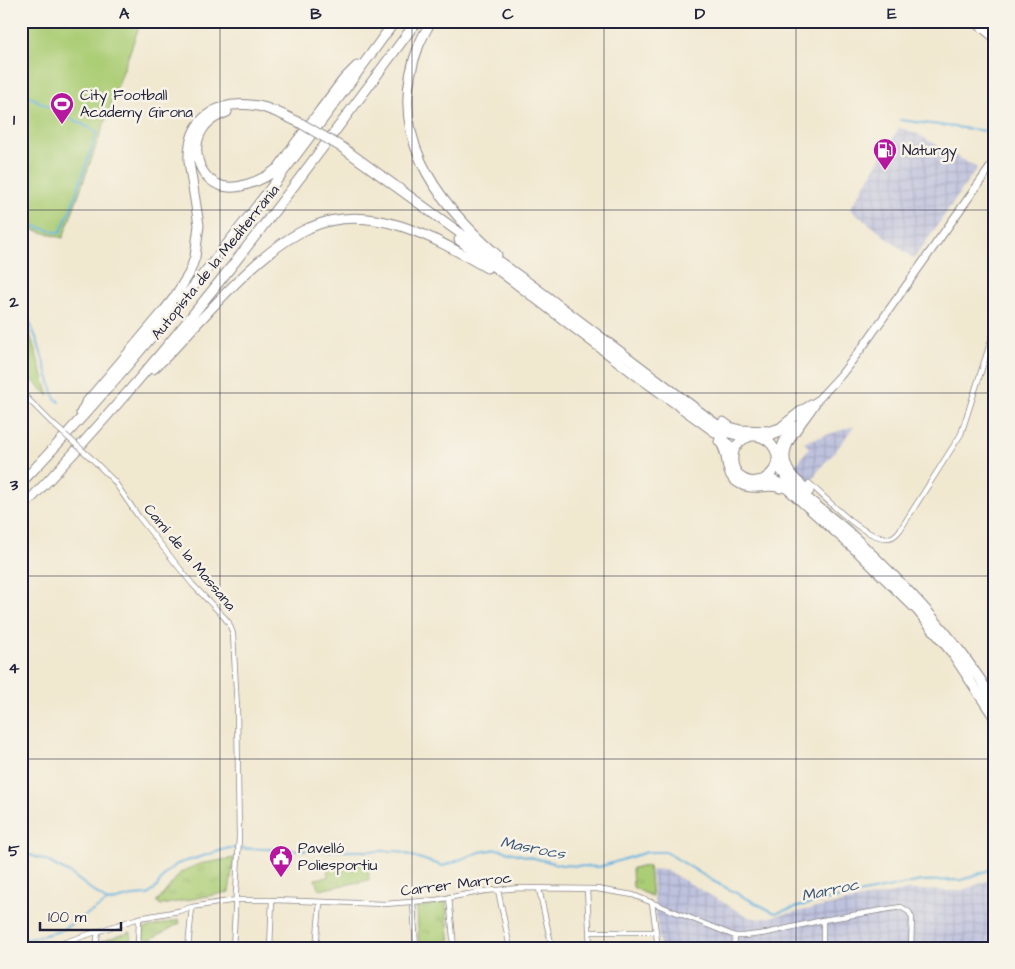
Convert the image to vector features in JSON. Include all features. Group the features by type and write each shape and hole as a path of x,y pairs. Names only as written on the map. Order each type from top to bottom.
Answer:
{"highway":[{"name":"Autopista de la Mediterrània","path":"21,483 118,377 188,294 268,192 396,21"},
{"name":"Autopista de la Mediterrània","path":"21,509 134,385 243,251 417,21"},
{"path":"431,21 419,45 410,76 408,109 412,137 430,180 457,215 534,292 697,420 722,437 734,451"},
{"path":"300,126 259,113 247,111 228,112 211,120 205,126 197,141 197,157 209,178 222,186 242,186 261,179 278,167 344,79 378,45"},
{"path":"72,428 86,403 163,312 180,290 189,274 195,257 199,225 189,162 193,132 204,117 212,112 237,105 260,107 280,114 342,150 386,185 720,427 730,433 748,438"},
{"path":"134,385 167,357 204,315 266,256 301,232 334,220 373,220 395,224 421,233 446,244 534,292"},
{"path":"672,391 686,396 724,423 740,430 776,430 815,403"},
{"path":"815,403 808,415 794,431 785,451 785,459 791,474 822,503 841,526"},
{"path":"697,420 724,447 728,470 736,481 752,488 778,487 798,499"},
{"path":"994,701 942,627 890,572 841,526 786,479 777,461 773,446 764,438 754,436 742,441 734,451 732,458 740,476 750,481 776,481 783,485 860,554 917,610 952,653 994,717"},
{"path":"764,480 772,473 777,461"}],"main road":[{"path":"973,21 994,38"},
{"path":"982,21 994,31"},
{"path":"777,461 784,439 864,345 994,162"},
{"path":"764,438 775,436 784,431 815,403"}],"street":[{"path":"987,172 994,176"},
{"path":"809,483 868,534 887,539 893,537 900,530 961,434 994,330"},
{"name":"Camí de la Massana","path":"21,392 114,481 138,516 193,585 224,617 233,634 237,708 239,836 233,948"},
{"path":"539,889 552,948"},
{"path":"587,889 590,948"},
{"name":"Carrer Marroc","path":"47,948 139,918 236,900 385,904 436,900 498,890 587,889 633,895 735,936 760,934 823,920 901,907 910,912 912,918 911,948"},
{"path":"498,890 510,948"},
{"path":"449,897 454,948"},
{"path":"270,948 272,900"},
{"path":"316,948 320,902"},
{"path":"413,902 416,948"},
{"path":"652,902 658,948"},
{"path":"188,948 192,907"},
{"path":"138,948 139,918"},
{"path":"822,948 823,920"},
{"path":"96,948 98,931"},
{"path":"589,932 656,932"},
{"path":"734,948 735,936"}],"shaded area":[{"path":"899,128 914,132 977,168 914,259 850,209"},
{"path":"854,426 809,483 797,474 795,466 809,448 804,442"},
{"path":"664,869 749,917 759,919 908,890 960,891 994,878 994,948 660,948 651,870"}],"green space":[{"name":"City Football Academy Girona","path":"21,21 141,21 63,238 31,229 21,246"},
{"path":"21,305 49,396 21,370"},
{"path":"234,858 229,892 161,905 156,901 158,901 181,872 199,864"},
{"path":"368,864 369,880 319,890 315,879 328,877 327,867"},
{"path":"649,866 652,897 633,887 632,868"},
{"path":"446,902 450,948 419,948 417,907"},
{"path":"179,920 180,923 142,944 142,929"},
{"path":"131,932 130,948 99,948 100,942"}],"waterway":[{"path":"21,92 97,132 71,208 60,233 34,226 21,244"},
{"path":"900,120 994,132"},
{"path":"21,301 37,340 55,399 59,402"},
{"name":"Masrocs","path":"21,852 45,860 71,874 108,902 133,896 148,895 156,888 165,874 177,864 229,848 397,851 443,866 480,852 497,849 562,865 599,867 647,852 666,852 713,881 775,913 804,905 921,881 962,880 994,868"},
{"path":"21,941 60,931 107,902"}],"place":[{"name":"City Football Academy Girona","path":"62,125"},
{"name":"Naturgy","path":"885,171"},
{"name":"Pavelló Poliesportiu","path":"281,878"}],"water label":[{"name":"Marroc","path":"830,889"}]}
